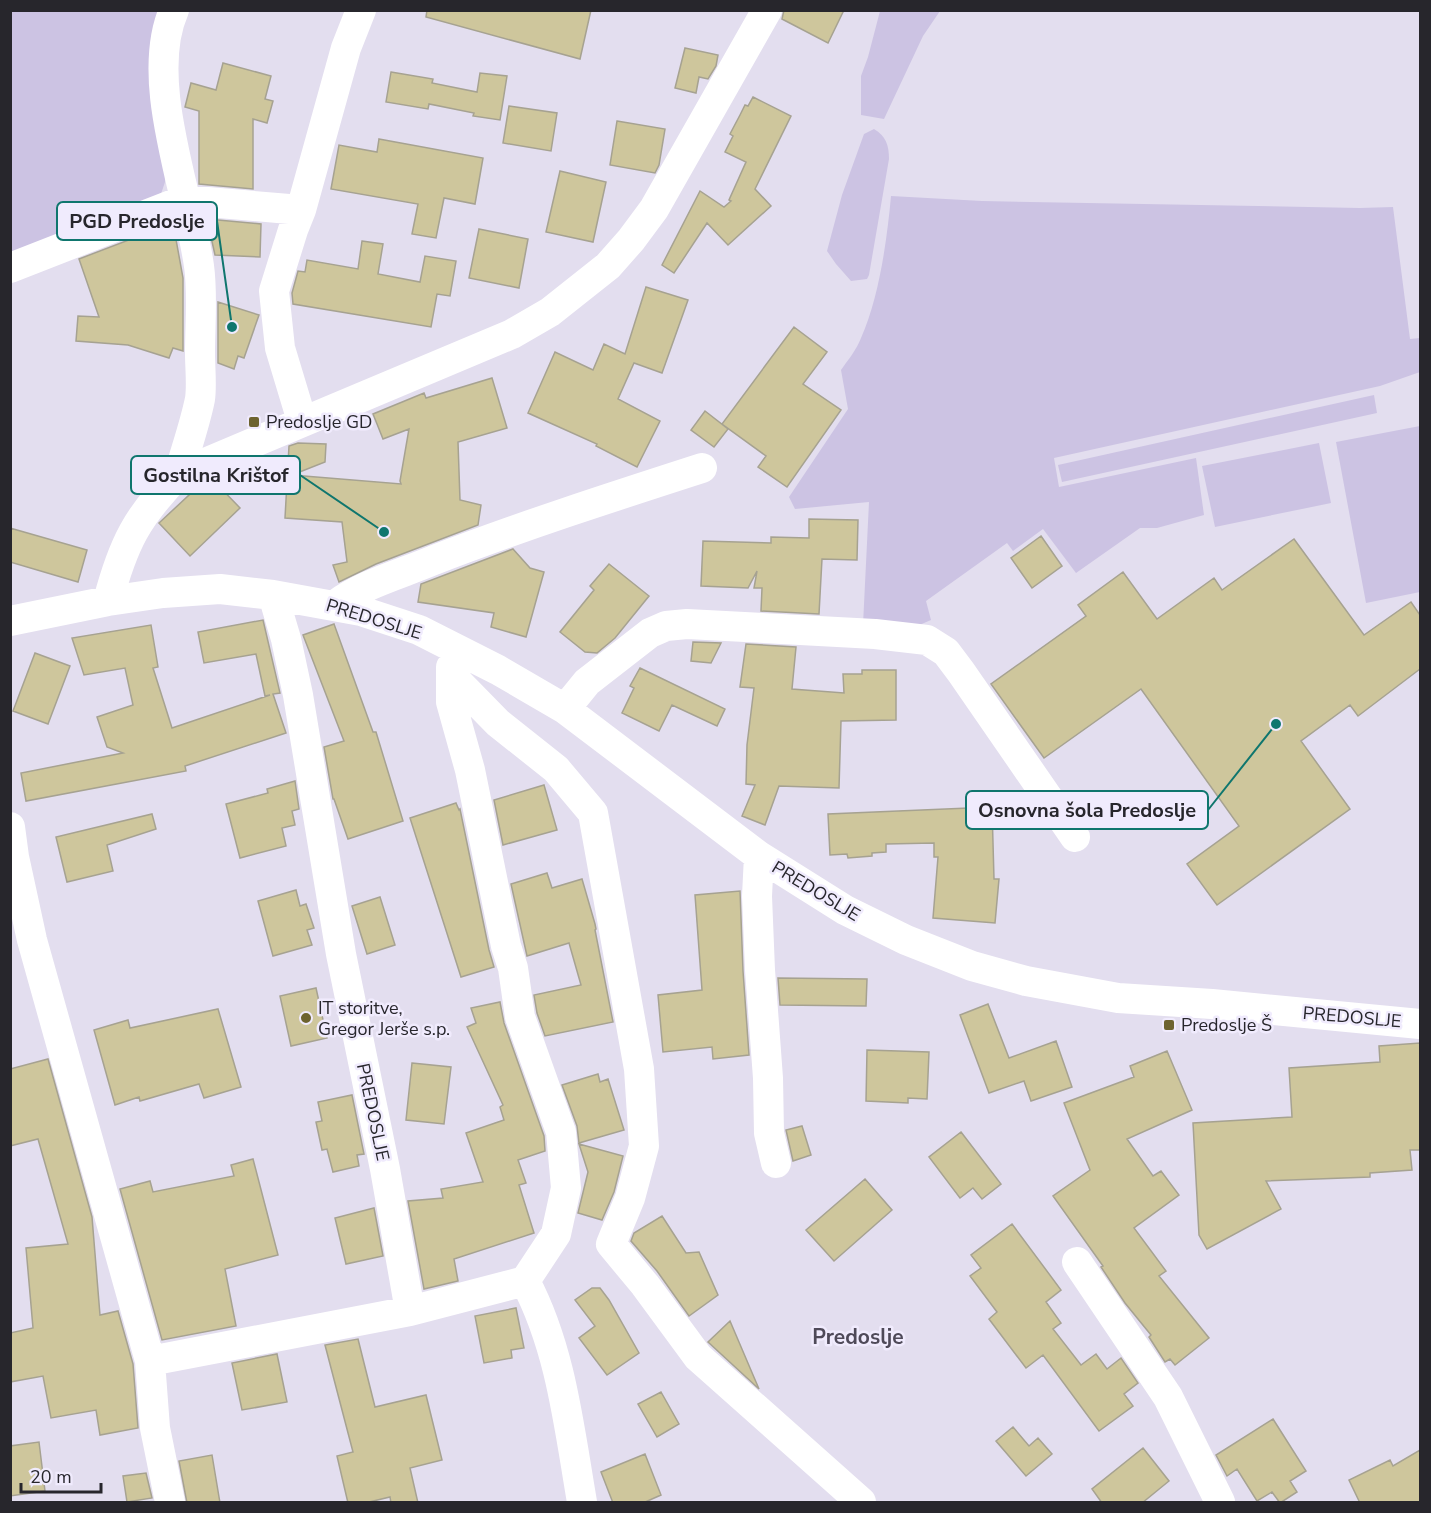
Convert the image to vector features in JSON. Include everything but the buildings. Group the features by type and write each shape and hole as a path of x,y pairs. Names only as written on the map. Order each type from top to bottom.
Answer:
{"street":[{"path":"174,10 168,23 164,51 164,85 184,200 199,268 200,398 179,474"},
{"path":"302,421 280,348 274,291 301,210 346,48 361,10"},
{"path":"108,601 117,568 134,528 149,507 179,474 512,334 550,312 608,266 654,209 767,10"},
{"path":"10,268 184,200 301,210"},
{"path":"335,605 351,593 462,549 562,513 702,468"},
{"name":"PREDOSLJE","path":"10,621 108,601 163,593 220,589 273,595 361,611 418,630 450,660 498,670 565,710 759,856 845,910 906,940 972,966 1026,981 1118,998 1212,1004 1420,1024"},
{"name":"PREDOSLJE","path":"273,595 286,639 298,695 340,954 385,1169 410,1311"},
{"path":"565,710 587,682 650,633 666,626 687,624 875,634 927,640 946,652 962,672 1075,837"},
{"path":"150,1361 410,1311 525,1281 556,1234 566,1188 561,1132 520,1017 513,968 506,946 475,791 451,702 450,660"},
{"path":"450,660 498,723 556,769 593,813 639,1069 644,1146 630,1198 610,1244 645,1285 698,1357 861,1503"},
{"path":"10,827 14,857 32,940 150,1361 155,1428 170,1503"},
{"path":"759,856 757,897 760,970 768,1077 769,1132 776,1163"},
{"path":"1077,1262 1168,1397 1220,1503"},
{"path":"525,1281 537,1304 561,1378 582,1503"}],"shaded area":[{"path":"11,11 163,11 165,182 161,194 11,261"},
{"path":"880,11 940,11 923,36 884,119 861,115 861,76"},
{"path":"874,129 886,141 889,159 869,275 867,279 851,281 827,251 842,195 864,134"},
{"path":"891,196 982,201 1393,207 1410,339 1420,338 1420,372 1380,386 1054,458 1059,487 1196,458 1204,515 1157,528 1140,528 1076,573 1043,529 1013,551 1007,543 926,601 931,620 910,629 863,625 869,502 795,509 789,497 848,409 841,370 859,342 873,305 884,250"},
{"path":"1374,395 1377,413 1062,482 1058,465"},
{"path":"1420,426 1420,592 1366,603 1336,442"},
{"path":"1319,443 1331,503 1215,527 1202,466"}],"place":[{"name":"PGD Predoslje","path":"232,327"},
{"name":"Predoslje GD","path":"254,422"},
{"name":"Gostilna Krištof","path":"384,532"},
{"name":"Osnovna šola Predoslje","path":"1276,724"},
{"name":"IT storitve, Gregor Jerše s.p.","path":"306,1018"},
{"name":"Predoslje Š","path":"1169,1025"}],"district":[{"name":"Predoslje","path":"858,1337"}]}
